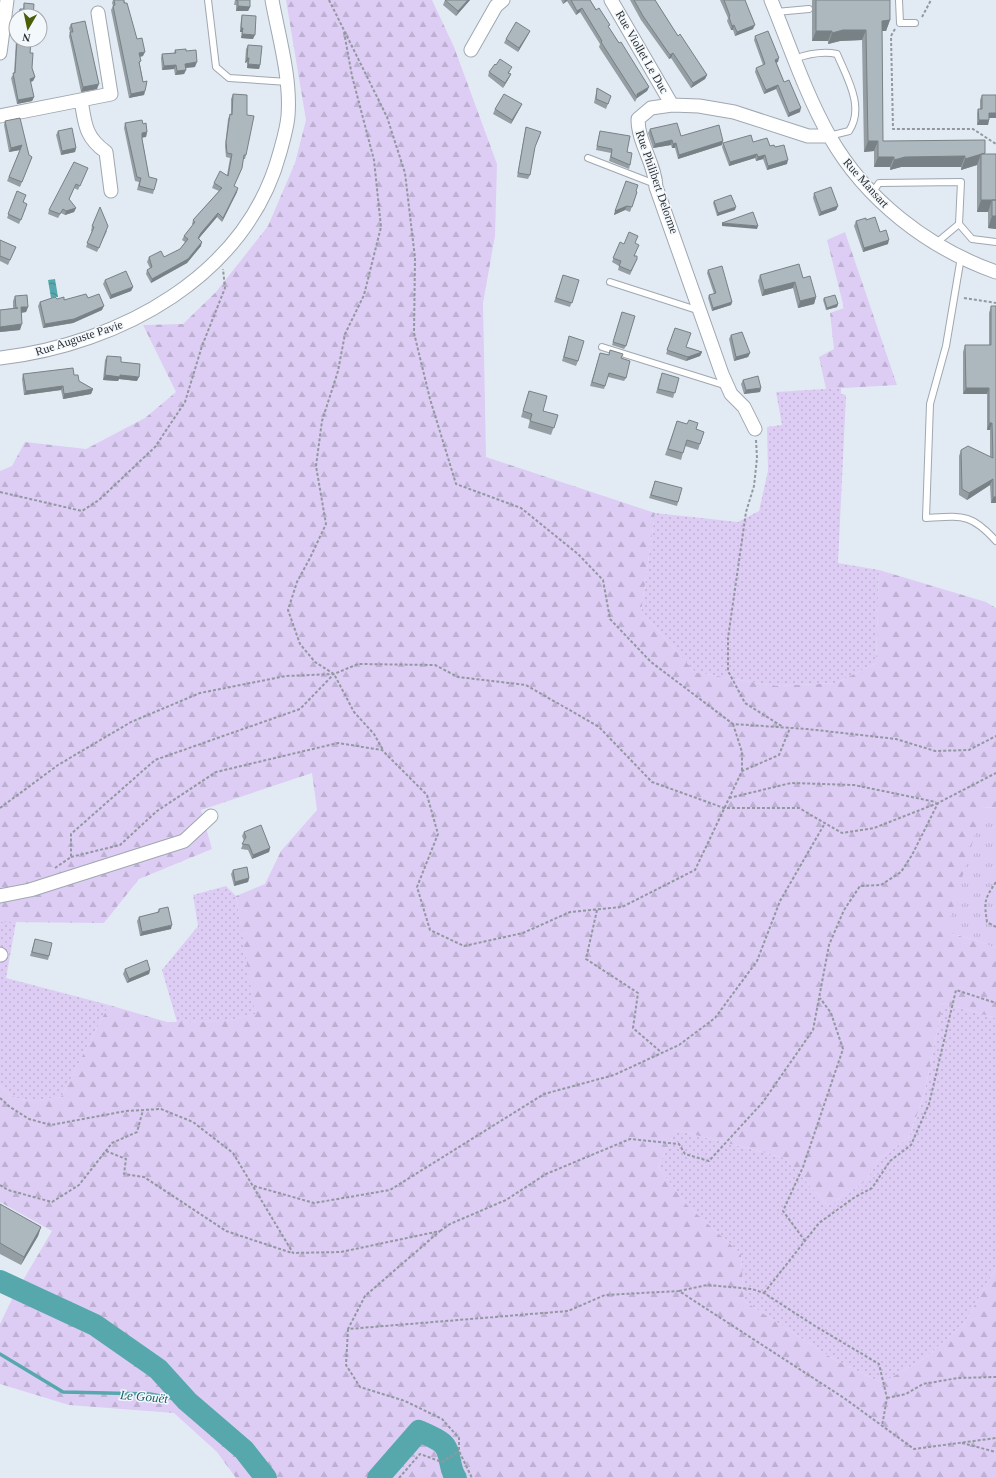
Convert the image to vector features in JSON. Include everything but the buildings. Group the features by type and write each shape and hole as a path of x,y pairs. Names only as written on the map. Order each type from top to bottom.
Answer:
{"street":[{"path":"0,53 7,0"},
{"name":"Rue Auguste Pavie","path":"0,358 29,354 60,346 107,331 134,318 180,291 204,273 247,225 270,184 288,117 288,82 272,0"},
{"path":"471,50 496,6 503,0"},
{"name":"Rue Viollet Le Duc","path":"611,0 672,105"},
{"name":"Rue Mansart","path":"771,0 794,60 829,136 848,165 872,193 901,220 935,244 996,272"},
{"path":"0,116 112,94 98,13"},
{"path":"81,100 86,132 94,143 106,152 111,191"},
{"name":"Rue Philibert Delorme","path":"755,428 744,407 731,394 656,185 656,179 638,132 638,119 651,108 672,105 699,106 734,112 808,136 829,136"},
{"path":"0,896 30,890 184,841 211,816"}],"lane":[{"path":"208,0 216,67 229,78 288,82"},
{"path":"899,0 900,23 915,23"},
{"path":"776,12 809,9"},
{"path":"794,60 804,56 827,52 837,54 855,98 855,122 848,131 829,136"},
{"path":"588,158 656,185"},
{"path":"872,193 879,183 961,182 959,224 972,239 996,242"},
{"path":"935,244 959,224"},
{"path":"961,257 946,346 930,404 926,518 963,517 974,520 983,527 996,542"},
{"path":"610,282 701,312"},
{"path":"602,347 728,386"}],"path":[{"path":"330,0 387,117 405,173 415,258 414,333 430,399 456,484 521,508 578,554 603,580 610,619 651,662 733,724 896,738 935,751 969,750 996,736"},
{"path":"915,23 923,16 931,0"},
{"path":"900,23 891,36 893,129 973,129 996,144"},
{"path":"344,29 352,76 374,160 381,227 364,295 345,334 338,371 322,421 316,466 326,524 297,582 288,610 300,644 315,662 334,674 354,712 374,734 384,753"},
{"path":"0,492 82,511 99,500 155,447 185,402 202,346 225,288 222,254"},
{"path":"954,297 996,303"},
{"path":"755,428 757,458 754,486 746,512 735,577 728,638 728,671 745,703 784,728"},
{"path":"0,808 58,765 131,722 200,694 286,676 334,674 358,664 435,665 458,677 526,685 599,727 652,782 724,808 799,808 842,833 874,828 938,803 996,773"},
{"path":"71,857 71,834 155,760 300,709 334,674"},
{"path":"52,870 71,857 120,845 157,810 216,772 338,743 382,750 427,795 438,834 417,887 430,930 464,946 523,933 570,912 622,907 695,870 710,835 742,771 742,752 733,724"},
{"path":"742,771 779,755 790,728"},
{"path":"729,798 791,783 854,786 938,803"},
{"path":"472,1478 459,1451 459,1438 442,1419 405,1401 360,1387 346,1365 348,1329 365,1296 450,1224 506,1200 546,1174 630,1139 679,1144 685,1154 709,1161 763,1102 813,1030 829,945 844,910 860,886 881,885 901,872 912,855 938,803"},
{"path":"253,1185 314,1203 390,1190 544,1094 614,1075 679,1046 715,1018 757,961 780,901 825,823"},
{"path":"996,882 985,898 985,906 987,922 996,927"},
{"path":"597,910 586,959 638,993 632,1028 662,1053"},
{"path":"764,1293 819,1223 856,1197 872,1188 890,1161 911,1145 929,1104 956,990 996,1003"},
{"path":"806,1241 783,1211 803,1167 843,1049 831,1013 819,997"},
{"path":"0,1098 10,1107 29,1119 51,1125 143,1110 161,1109 193,1122 233,1153 293,1253"},
{"path":"0,1185 8,1190 52,1202 79,1185 112,1143 137,1132 143,1110"},
{"path":"106,1151 126,1159 124,1174 144,1177 226,1231 293,1253 341,1252 440,1231"},
{"path":"348,1329 568,1311 605,1295 679,1291 707,1285 752,1289 764,1293 815,1326 879,1364 887,1398 882,1426"},
{"path":"679,1291 844,1398 914,1449 996,1438"},
{"path":"887,1398 906,1394 923,1384 958,1378 996,1377"},
{"path":"961,1443 996,1452"},
{"path":"399,1478 420,1454 442,1462 459,1451"}],"green space":[{"path":"286,0 432,0 454,47 497,164 495,236 483,303 486,457 655,513 641,612 695,672 774,686 836,683 876,663 879,570 986,602 996,608 996,808 983,807 952,934 972,939 996,948 996,1018 943,1003 924,1095 909,1137 878,1160 866,1181 828,1206 785,1158 676,1130 658,1167 687,1205 741,1254 744,1301 835,1360 882,1383 925,1358 964,1324 996,1268 996,1478 236,1478 217,1452 174,1413 69,1405 0,1384 0,1324 12,1299 52,1231 0,1202 0,1086 14,1097 21,1099 36,1100 61,1097 109,1005 167,1022 226,1021 255,1014 236,896 265,884 281,851 317,810 312,773 201,810 212,849 139,879 104,923 0,922 0,471 12,466 25,442 86,449 145,418 176,392 143,325 183,324 216,292 268,226 295,163 306,120"},
{"path":"845,232 897,385 826,389 819,357 834,349 830,313 844,308 827,240"},
{"path":"841,388 841,394 846,395 838,563 879,570 876,663 836,683 774,686 695,672 641,612 655,513 738,522 759,511 768,471 767,427 782,425 776,392"},
{"path":"983,807 996,808 996,948 972,939 946,932"},
{"path":"226,886 236,896 256,1014 226,1021 177,1022 162,970 198,926 193,895"},
{"path":"0,922 16,922 6,978 109,1005 61,1097 36,1100 21,1099 14,1097 0,1086"},
{"path":"943,1003 996,1018 996,1268 964,1324 925,1358 882,1383 835,1360 744,1301 741,1254 687,1205 658,1167 676,1130 785,1158 828,1206 866,1181 878,1160 909,1137 924,1095"}],"water":[{"path":"55,279 58,297 51,298 48,280"}],"waterway":[{"path":"0,1281 95,1325 158,1369 187,1401 244,1450 266,1478"},
{"name":"Le Gouët","path":"0,1354 63,1392 150,1394 187,1401"},
{"name":"Le Gouët","path":"378,1478 419,1431 437,1439 445,1446 456,1478"}]}
